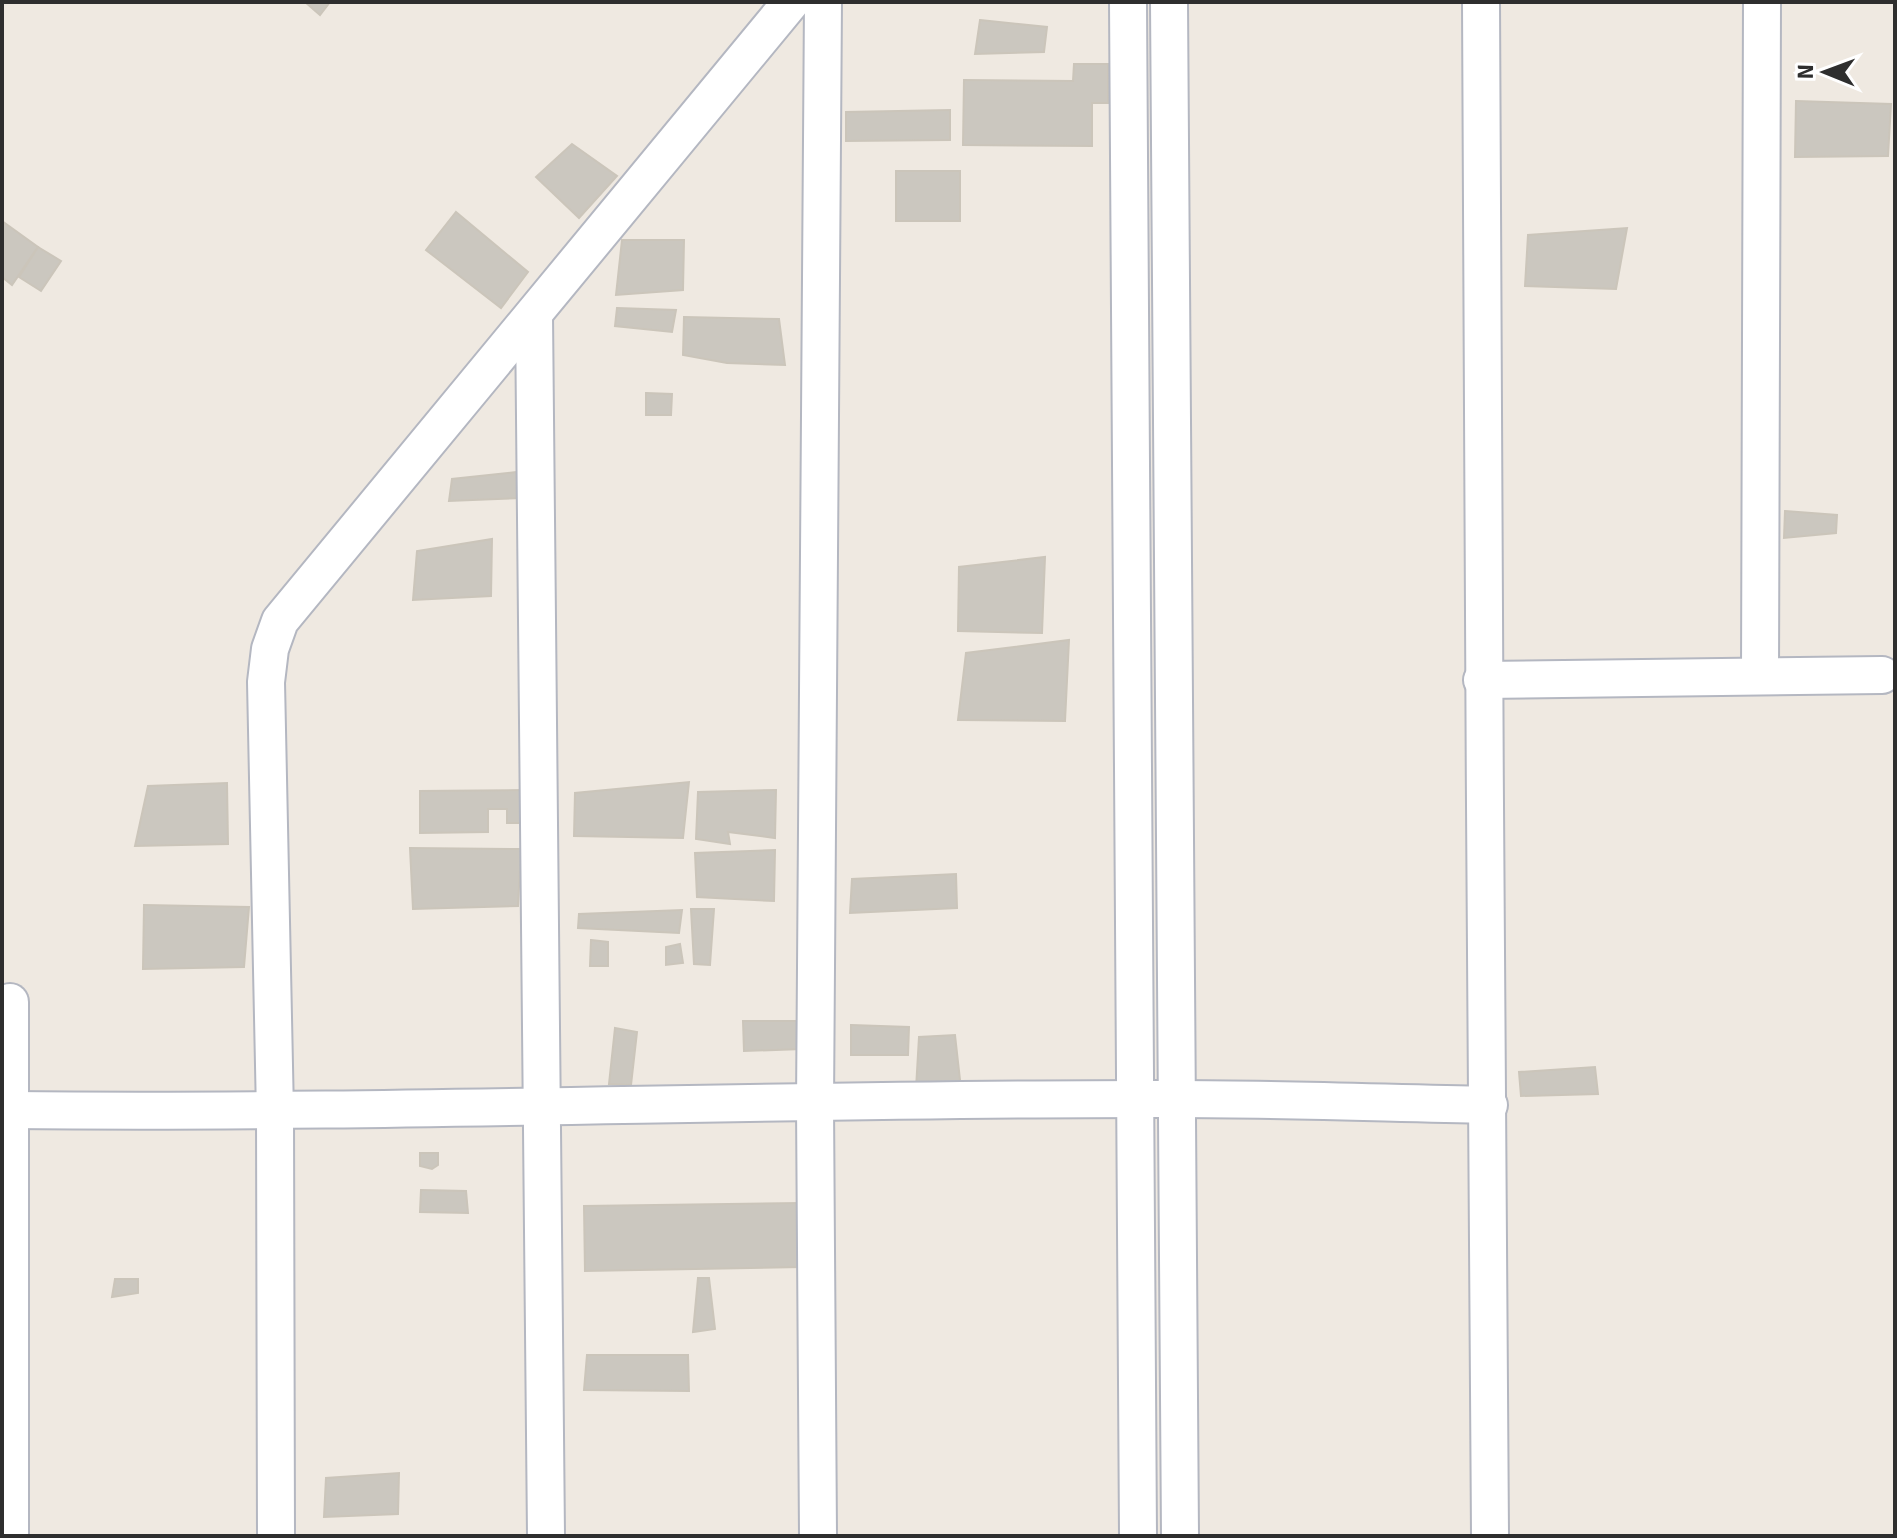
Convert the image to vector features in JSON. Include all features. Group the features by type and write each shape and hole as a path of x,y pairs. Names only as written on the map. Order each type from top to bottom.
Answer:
{"street":[{"path":"276,1536 275,1113 266,682 270,649 280,621 791,2"},
{"path":"818,1536 815,1105 823,2"},
{"path":"1128,2 1138,1536"},
{"path":"1169,2 1180,1536"},
{"path":"1481,2 1482,680 1489,1105 1490,1536"},
{"path":"1760,676 1762,2"},
{"path":"534,315 546,1536"},
{"path":"1482,680 1882,675"},
{"path":"10,1002 10,1536"},
{"path":"10,1110 275,1113 540,1105 815,1105 1177,1099 1489,1105"}],"building":[{"path":"305,2 330,2 320,15"},
{"path":"980,20 1047,27 1044,52 975,54"},
{"path":"1074,64 1108,64 1108,103 1092,103 1092,146 963,145 964,80 1073,81"},
{"path":"1796,101 1891,104 1888,156 1795,157"},
{"path":"950,110 950,140 846,141 846,112"},
{"path":"572,144 617,176 579,218 536,177"},
{"path":"896,171 960,171 960,221 896,221"},
{"path":"456,212 528,272 501,308 426,250"},
{"path":"2,221 38,247 12,285 2,277"},
{"path":"1627,228 1616,289 1525,286 1528,235"},
{"path":"622,240 684,240 683,290 616,295"},
{"path":"38,247 61,261 41,291 19,277"},
{"path":"617,308 676,310 672,332 615,326"},
{"path":"684,317 779,319 785,365 727,363 683,355"},
{"path":"646,393 672,394 671,415 646,415"},
{"path":"526,471 523,498 449,501 452,479"},
{"path":"1785,511 1837,515 1836,533 1784,538"},
{"path":"492,539 491,596 413,600 417,551"},
{"path":"1045,557 1042,633 958,631 959,567"},
{"path":"1069,640 1065,721 958,720 966,653"},
{"path":"689,782 683,838 574,836 575,793"},
{"path":"227,783 228,844 135,846 148,786"},
{"path":"525,790 525,823 507,823 507,809 488,809 488,832 420,833 420,791"},
{"path":"776,790 775,838 728,832 730,844 696,839 698,792"},
{"path":"410,848 521,849 518,906 413,909"},
{"path":"775,850 774,901 697,897 695,853"},
{"path":"956,874 957,908 850,913 852,879"},
{"path":"144,905 249,907 244,967 143,969"},
{"path":"691,909 714,909 710,965 694,964"},
{"path":"682,910 679,933 578,928 579,914"},
{"path":"591,940 608,942 608,966 590,966"},
{"path":"680,944 683,963 666,965 666,947"},
{"path":"743,1021 808,1021 802,1049 744,1051"},
{"path":"851,1025 909,1027 908,1055 851,1055"},
{"path":"615,1028 637,1032 631,1085 609,1084"},
{"path":"955,1035 961,1089 916,1089 919,1037"},
{"path":"1595,1067 1598,1094 1521,1096 1519,1072"},
{"path":"420,1153 438,1153 438,1165 432,1169 420,1166"},
{"path":"421,1190 466,1191 468,1213 420,1212"},
{"path":"801,1203 801,1267 585,1271 584,1206"},
{"path":"698,1278 709,1278 715,1329 693,1332"},
{"path":"115,1279 138,1279 138,1293 112,1297"},
{"path":"587,1355 688,1355 689,1391 584,1390"},
{"path":"399,1473 398,1514 324,1517 326,1478"}]}
